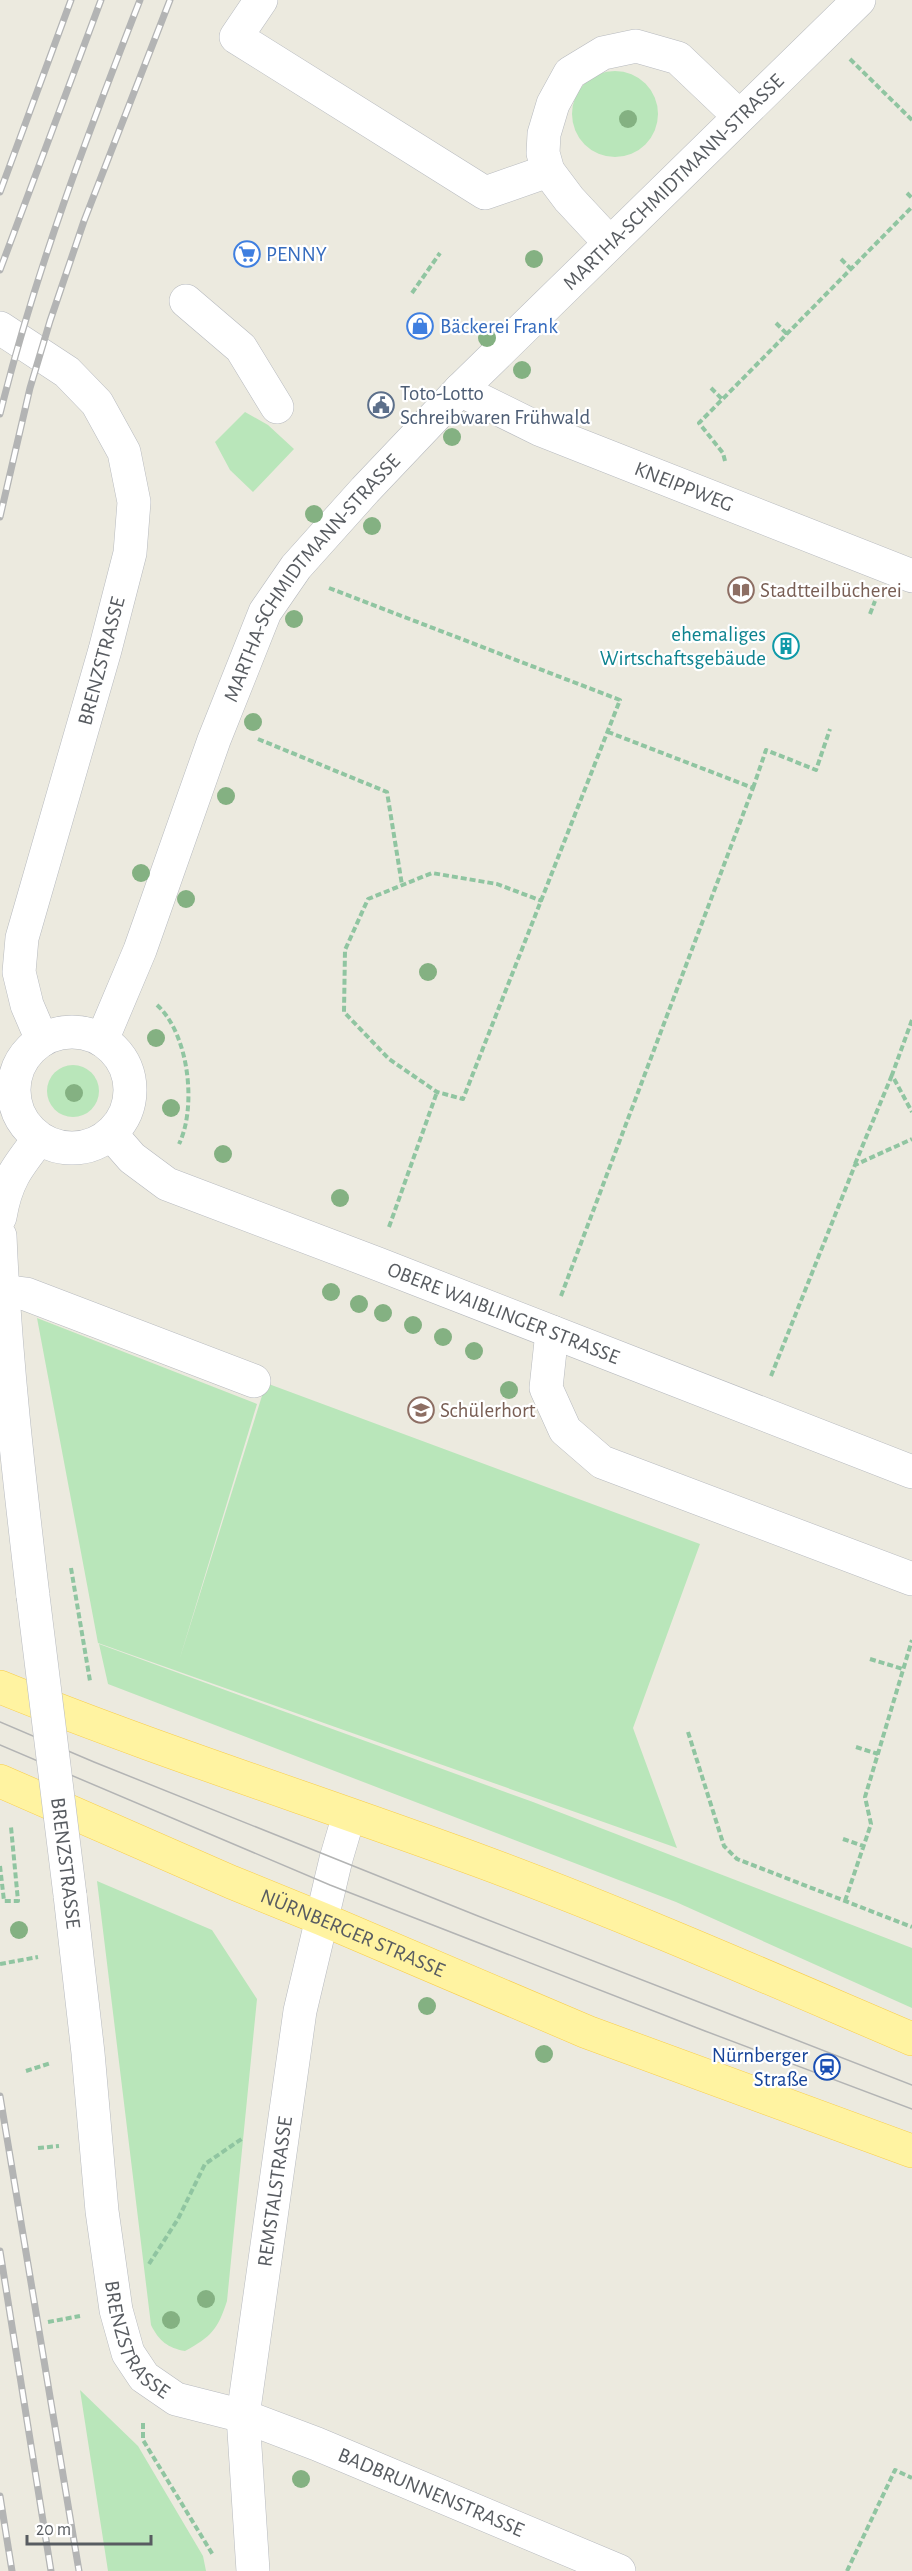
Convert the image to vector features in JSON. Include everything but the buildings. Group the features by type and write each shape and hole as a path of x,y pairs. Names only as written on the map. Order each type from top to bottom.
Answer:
{"main road":[{"path":"0,1687 97,1726 481,1862 632,1921 912,2039"},
{"name":"NÜRNBERGER STRASSE","path":"0,1781 231,1882 587,2032 912,2151"}],"street":[{"path":"261,0 236,37 485,193 548,171"},
{"name":"MARTHA-SCHMIDTMANN-STRASSE","path":"102,1040 140,950 214,741 266,612 296,567 460,390 859,0"},
{"path":"609,242 569,199 548,171 543,153 544,134 553,104 570,73 603,53 636,46 678,58 739,116"},
{"path":"186,301 242,348 277,407"},
{"name":"BRENZSTRASSE","path":"0,328 67,372 97,403 124,452 134,502 128,564 22,938 19,972 27,1005 42,1040"},
{"name":"KNEIPPWEG","path":"460,390 541,430 912,576"},
{"path":"80,1032 102,1040 124,1063 131,1092 128,1109 111,1134 83,1148 62,1149 39,1139 19,1116 13,1084 22,1059 42,1040 59,1033 80,1032"},
{"name":"OBERE WAIBLINGER STRASSE","path":"111,1134 132,1158 167,1184 912,1472"},
{"path":"0,1217 5,1191 17,1167 39,1139"},
{"name":"BRENZSTRASSE","path":"0,1236 2,1291 21,1499 70,1895 102,2211 116,2310 128,2353 144,2377 176,2399 243,2416"},
{"path":"2,1291 26,1294 254,1381"},
{"path":"552,1332 546,1388 565,1430 602,1462 912,1579"},
{"name":"REMSTALSTRASSE","path":"253,2571 243,2416 300,2011 349,1815"},
{"name":"BADBRUNNENSTRASSE","path":"243,2416 317,2444 620,2571"}],"path":[{"path":"853,62 912,120"},
{"path":"907,193 912,198"},
{"path":"713,498 726,473 726,464 723,453 699,423 912,207"},
{"path":"412,293 440,252"},
{"path":"841,259 851,269"},
{"path":"776,323 787,334"},
{"path":"711,388 723,399"},
{"path":"329,588 620,700 542,901 463,1100 437,1092 390,1059 344,1012 345,950 368,899 432,873 497,884 542,901"},
{"path":"561,1297 766,750 816,770 830,729"},
{"path":"608,732 753,788"},
{"path":"258,740 387,792 402,885"},
{"path":"150,999 162,1010 173,1030 189,1084 188,1112 182,1138 169,1162 167,1184"},
{"path":"767,1387 912,1020"},
{"path":"892,1075 912,1112"},
{"path":"391,1221 437,1092"},
{"path":"855,1165 912,1139"},
{"path":"71,1565 90,1681"},
{"path":"845,1900 871,1824 865,1797 912,1640"},
{"path":"870,1659 903,1670"},
{"path":"688,1732 724,1846 737,1859 912,1927"},
{"path":"856,1747 878,1754"},
{"path":"0,1866 4,1901 18,1901 10,1822"},
{"path":"843,1839 863,1846"},
{"path":"113,2292 128,2294 178,2218 206,2164"},
{"path":"144,2377 143,2440 214,2558"},
{"path":"847,2571 895,2470 912,2478"}],"green space":[{"path":"615,71 631,75 645,84 654,98 658,114 654,130 645,144 631,153 615,157 599,153 585,144 576,130 572,114 576,98 585,84 599,75"},
{"path":"245,412 268,425 294,449 253,492 230,470 215,442"},
{"path":"73,1065 87,1069 95,1077 99,1091 95,1105 87,1113 73,1117 59,1113 51,1105 47,1091 51,1077 59,1069"},
{"path":"37,1318 257,1404 179,1661 266,1383 700,1544 633,1728 677,1848 98,1643"},
{"path":"99,1644 533,1802 912,1948 912,2008 676,1902 108,1684"},
{"path":"97,1881 212,1930 257,1999 227,2301 212,2331 185,2351 165,2343 151,2325"},
{"path":"80,2390 138,2446 203,2556 206,2571 108,2571"}],"tram line":[{"path":"0,1722 478,1916 912,2085"},
{"path":"0,1745 330,1885 912,2109"}],"railway":[{"path":"0,192 71,0"},
{"path":"0,270 101,0"},
{"path":"0,414 46,256 140,0"},
{"path":"0,517 30,388 50,321 84,221 170,0"},
{"path":"0,2096 79,2571"},
{"path":"0,2251 51,2571"},
{"path":"0,2496 12,2571"}],"place":[{"name":"PENNY","path":"247,254"},
{"name":"Bäckerei Frank","path":"420,326"},
{"name":"Toto-Lotto Schreibwaren Frühwald","path":"381,405"},
{"name":"Stadtteilbücherei","path":"741,590"},
{"name":"ehemaliges Wirtschaftsgebäude","path":"786,646"},
{"name":"Schülerhort","path":"421,1410"},
{"name":"Nürnberger Straße","path":"827,2067"}]}
